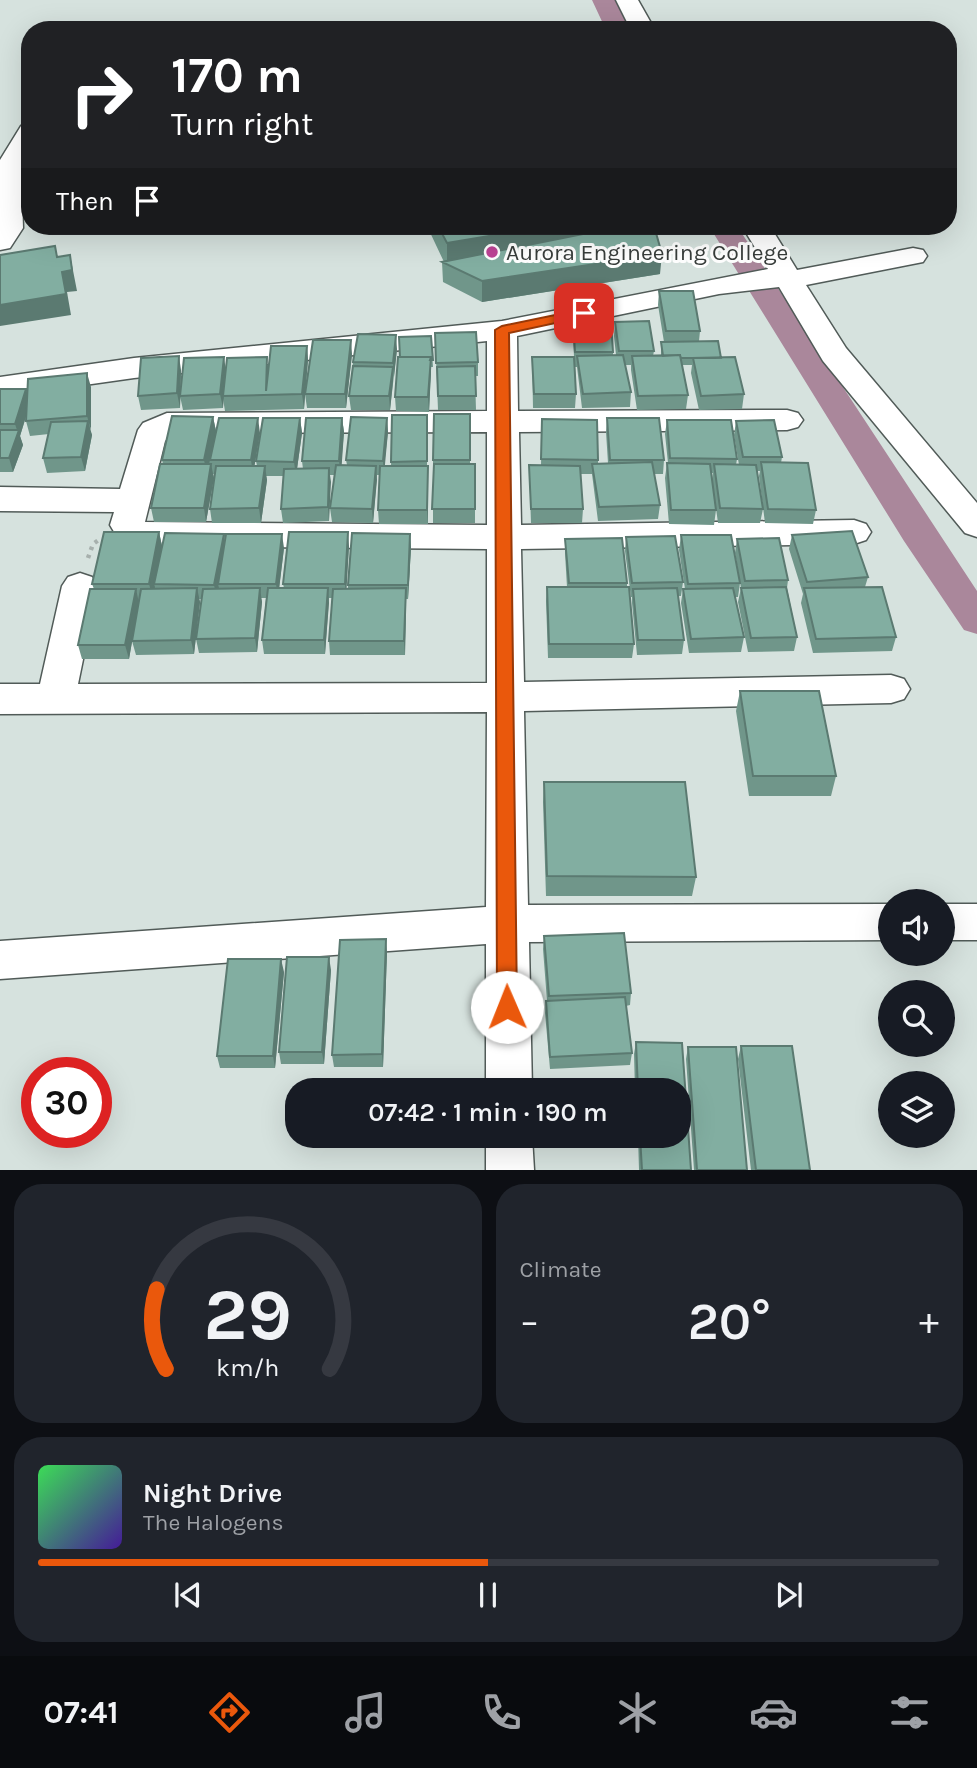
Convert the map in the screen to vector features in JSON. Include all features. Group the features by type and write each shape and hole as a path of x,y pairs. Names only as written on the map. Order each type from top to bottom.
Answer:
{"street":[{"path":"627,0 638,21"},
{"path":"0,242 9,228 4,169 21,129"},
{"path":"760,235 780,279 847,371 977,525"},
{"path":"0,387 161,365 502,330 719,285 780,279 913,256"},
{"path":"502,330 509,1078"},
{"path":"786,421 504,420 167,424 155,430 149,441 130,513 131,531 144,534 503,537 854,532"},
{"path":"0,499 130,513"},
{"path":"55,698 80,586"},
{"path":"0,699 507,697 891,689"},
{"path":"0,960 506,924 878,922"},
{"path":"955,922 977,922"},
{"path":"509,1148 510,1170"}],"path":[{"path":"80,586 93,544 130,513"}],"building":[{"path":"443,235 495,235 447,243"},
{"path":"578,235 657,235 662,254 482,281 442,262"},
{"path":"55,246 57,257 70,255 72,270 62,272 66,294 0,305 0,255"},
{"path":"659,291 693,291 700,331 666,331"},
{"path":"649,321 654,351 619,351 615,322"},
{"path":"573,322 611,322 613,352 575,352"},
{"path":"476,332 478,362 436,363 435,333"},
{"path":"358,334 396,335 393,363 353,362"},
{"path":"431,336 433,360 430,360 431,357 400,357 399,337"},
{"path":"313,340 351,340 345,394 305,394"},
{"path":"718,341 721,358 663,356 661,342"},
{"path":"271,346 307,346 302,394 223,396 227,358 267,357 266,391"},
{"path":"623,355 631,392 583,394 577,356"},
{"path":"680,355 688,395 638,396 632,356"},
{"path":"179,356 177,393 138,396 141,358"},
{"path":"224,357 220,394 180,396 184,358"},
{"path":"398,357 431,357 428,397 395,397"},
{"path":"532,357 574,357 576,394 534,394"},
{"path":"735,357 744,394 701,396 693,358"},
{"path":"353,366 393,367 389,396 349,396"},
{"path":"475,366 476,396 438,396 437,367"},
{"path":"87,373 87,416 26,421 28,379"},
{"path":"0,389 26,389 15,424 0,424"},
{"path":"434,414 470,414 470,460 433,460"},
{"path":"392,415 427,415 427,461 391,462"},
{"path":"172,416 213,417 204,460 162,460"},
{"path":"351,417 387,418 383,461 346,460"},
{"path":"219,418 258,418 251,460 210,460"},
{"path":"263,418 300,418 294,462 256,461"},
{"path":"306,418 342,418 339,461 302,461"},
{"path":"607,418 659,418 664,460 610,460"},
{"path":"542,419 597,420 598,460 541,459"},
{"path":"667,420 731,420 737,459 670,458"},
{"path":"774,420 782,457 743,457 736,421"},
{"path":"88,421 81,457 43,458 51,422"},
{"path":"0,430 19,430 9,458 0,458"},
{"path":"652,462 660,505 599,507 592,464"},
{"path":"761,462 808,463 816,510 768,509"},
{"path":"667,463 710,464 716,510 671,510"},
{"path":"160,464 211,464 204,508 151,508"},
{"path":"434,464 475,464 475,509 432,509"},
{"path":"714,464 756,465 763,509 720,508"},
{"path":"336,465 376,466 372,509 330,508"},
{"path":"529,465 580,466 583,509 531,509"},
{"path":"216,466 265,466 259,508 210,509"},
{"path":"380,466 428,466 427,510 378,510"},
{"path":"329,468 328,507 281,509 284,469"},
{"path":"852,531 868,577 807,582 792,535"},
{"path":"104,532 159,532 149,584 92,584"},
{"path":"289,532 348,532 345,584 283,584"},
{"path":"165,533 224,534 214,585 154,584"},
{"path":"352,533 410,534 408,585 348,585"},
{"path":"226,534 282,534 276,584 218,584"},
{"path":"681,535 731,535 740,583 688,584"},
{"path":"675,536 683,582 632,583 626,537"},
{"path":"622,538 627,583 569,583 565,539"},
{"path":"779,538 788,580 745,581 737,539"},
{"path":"547,587 629,587 634,644 549,644"},
{"path":"786,587 797,637 751,638 741,588"},
{"path":"882,587 896,637 816,639 804,588"},
{"path":"197,588 191,640 132,641 141,589"},
{"path":"260,588 255,638 196,639 203,589"},
{"path":"268,588 328,588 324,640 262,640"},
{"path":"406,588 404,641 329,641 333,589"},
{"path":"677,588 684,640 638,640 633,589"},
{"path":"733,588 744,637 691,639 683,589"},
{"path":"90,589 136,589 125,645 78,645"},
{"path":"740,691 819,691 836,776 753,776"},
{"path":"544,782 685,782 696,877 547,876"},
{"path":"624,933 631,993 549,996 544,936"},
{"path":"386,939 382,1054 332,1055 340,940"},
{"path":"287,957 329,957 322,1052 279,1052"},
{"path":"228,959 281,959 273,1056 217,1056"},
{"path":"625,997 632,1053 550,1057 546,1001"},
{"path":"636,1042 682,1043 684,1078 638,1078"},
{"path":"741,1046 792,1046 810,1170 756,1170"},
{"path":"688,1047 736,1047 747,1170 697,1170"},
{"path":"641,1148 689,1148 691,1170 642,1170"}],"waterway":[{"path":"604,0 614,21"},
{"path":"729,235 917,532 977,620"}],"place":[{"name":"Aurora Engineering College","path":"492,252"}],"route":[{"path":"507,1007 507,697 502,330 584,313"}]}
